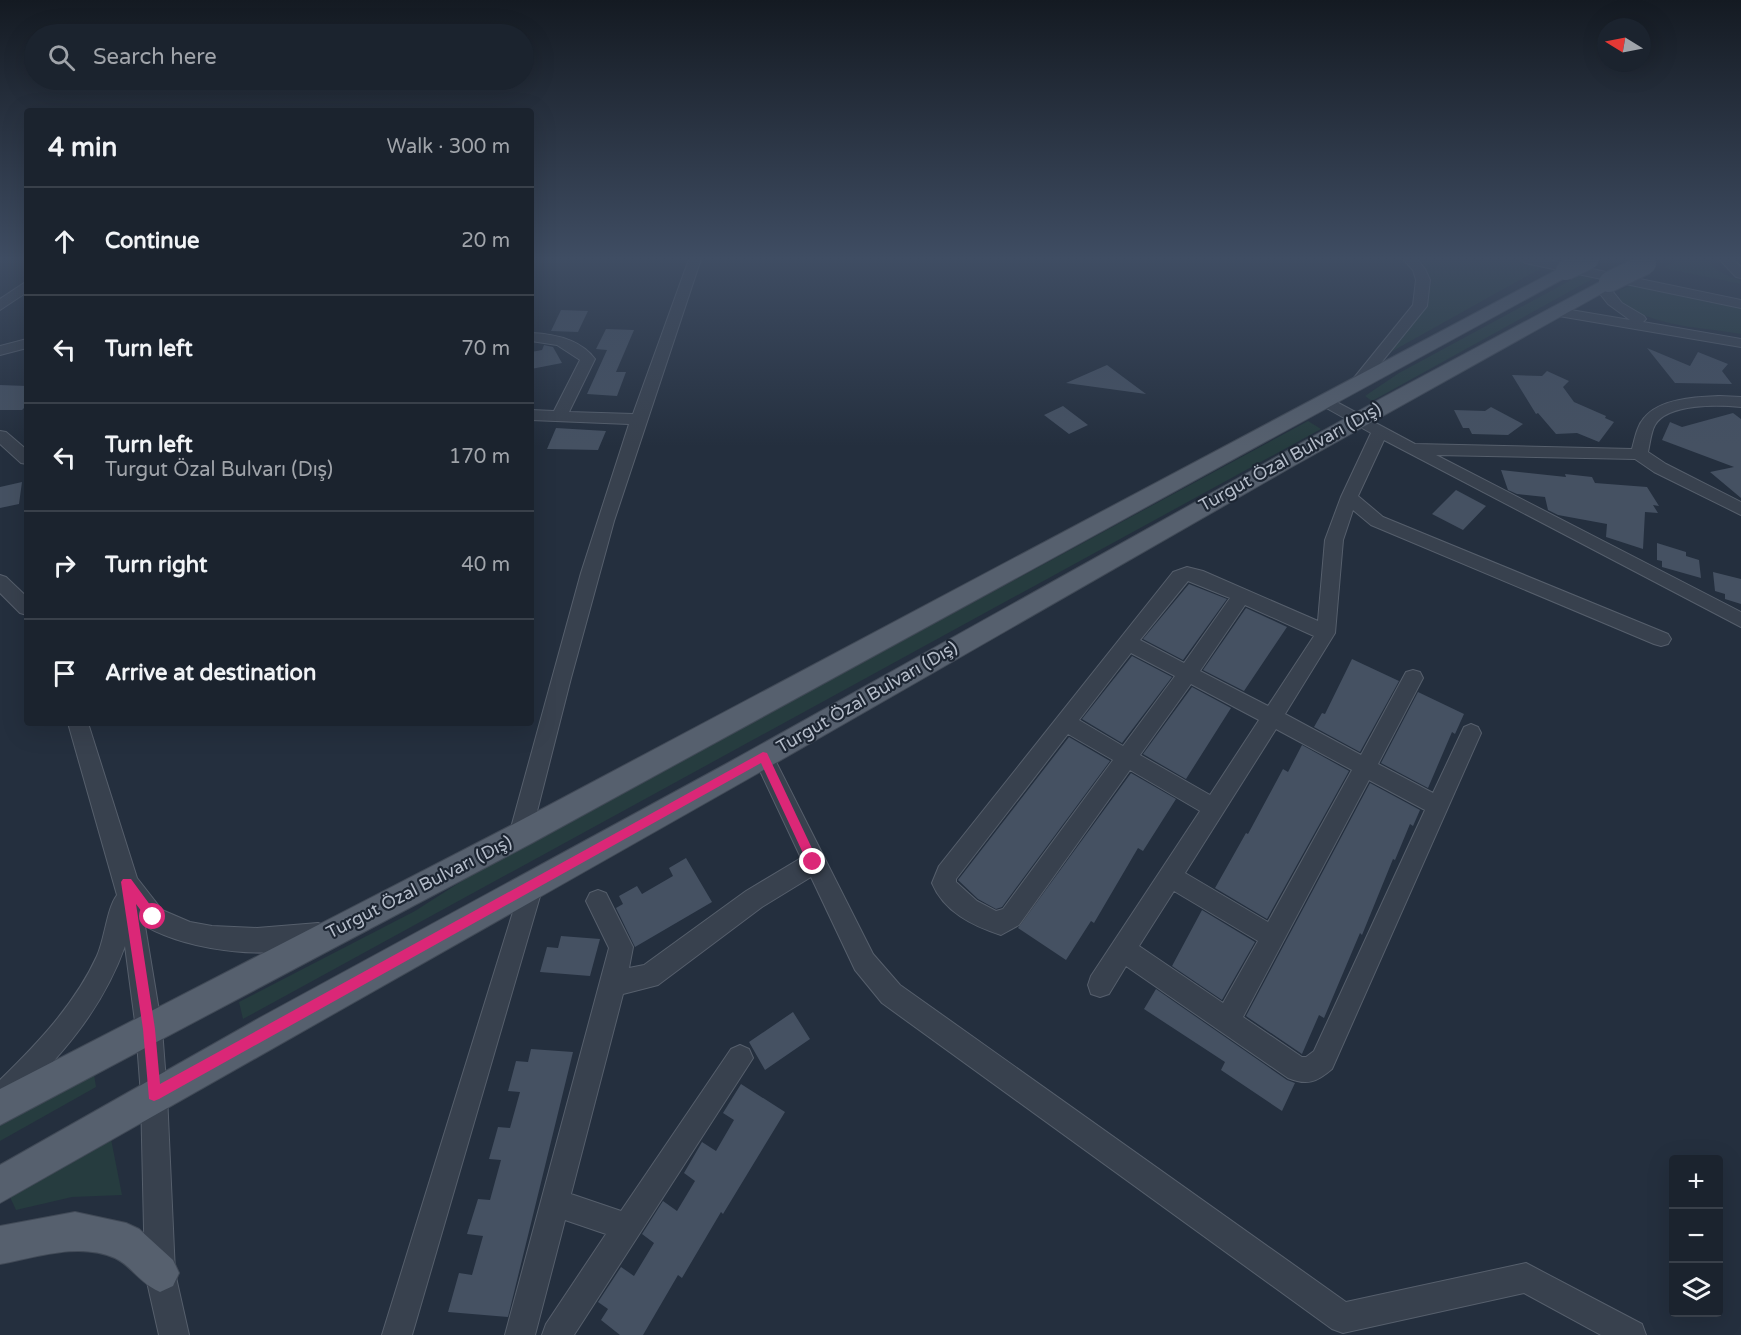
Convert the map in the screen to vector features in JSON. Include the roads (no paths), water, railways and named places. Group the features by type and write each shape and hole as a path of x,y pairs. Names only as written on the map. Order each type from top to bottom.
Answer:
{"main road":[{"name":"Turgut Özal Bulvarı (Dış)","path":"0,1108 520,835 1472,321"},
{"name":"Turgut Özal Bulvarı (Dış)","path":"0,1185 154,1095 763,756 1369,425 1536,321"},
{"path":"0,1245 75,1230 126,1242 160,1273"}],"street":[{"path":"520,835 550,718 638,419 673,321"},
{"path":"1354,387 1408,321"},
{"path":"1617,321 1741,343"},
{"path":"1647,321 1664,329"},
{"path":"534,337 548,338 577,347 588,359 559,415"},
{"path":"0,351 24,344"},
{"path":"1638,454 1650,420 1660,413 1707,400 1741,402"},
{"path":"1326,402 1741,620"},
{"path":"534,415 638,419"},
{"path":"1100,985 1326,633 1335,540 1369,425"},
{"path":"0,435 24,456"},
{"path":"1412,449 1638,454 1660,468 1741,509"},
{"path":"1349,497 1377,521 1661,639"},
{"path":"1241,596 1011,917 1001,924 988,920 949,894 943,883 947,873 1179,577 1186,574 1241,596 1326,633"},
{"path":"0,582 24,605"},
{"path":"1127,642 1272,717 1437,807"},
{"path":"1228,1020 1413,678"},
{"path":"1064,722 1214,808"},
{"path":"79,726 127,882 149,1029 154,1095 160,1273 174,1335"},
{"path":"1124,949 1297,1069 1310,1071 1323,1060 1471,733"},
{"path":"763,756 864,962 891,994 1342,1318 1526,1278 1631,1335"},
{"path":"613,984 649,976 754,899 813,862"},
{"path":"1170,876 1272,938"},
{"path":"127,882 153,917 178,929 231,941 293,938 333,932"},
{"path":"0,1098 41,1059 93,992 120,929 127,882"},
{"path":"397,1335 532,886"},
{"path":"520,1335 621,947 598,901"},
{"path":"557,1335 740,1058"},
{"path":"555,1203 627,1227"}]}
